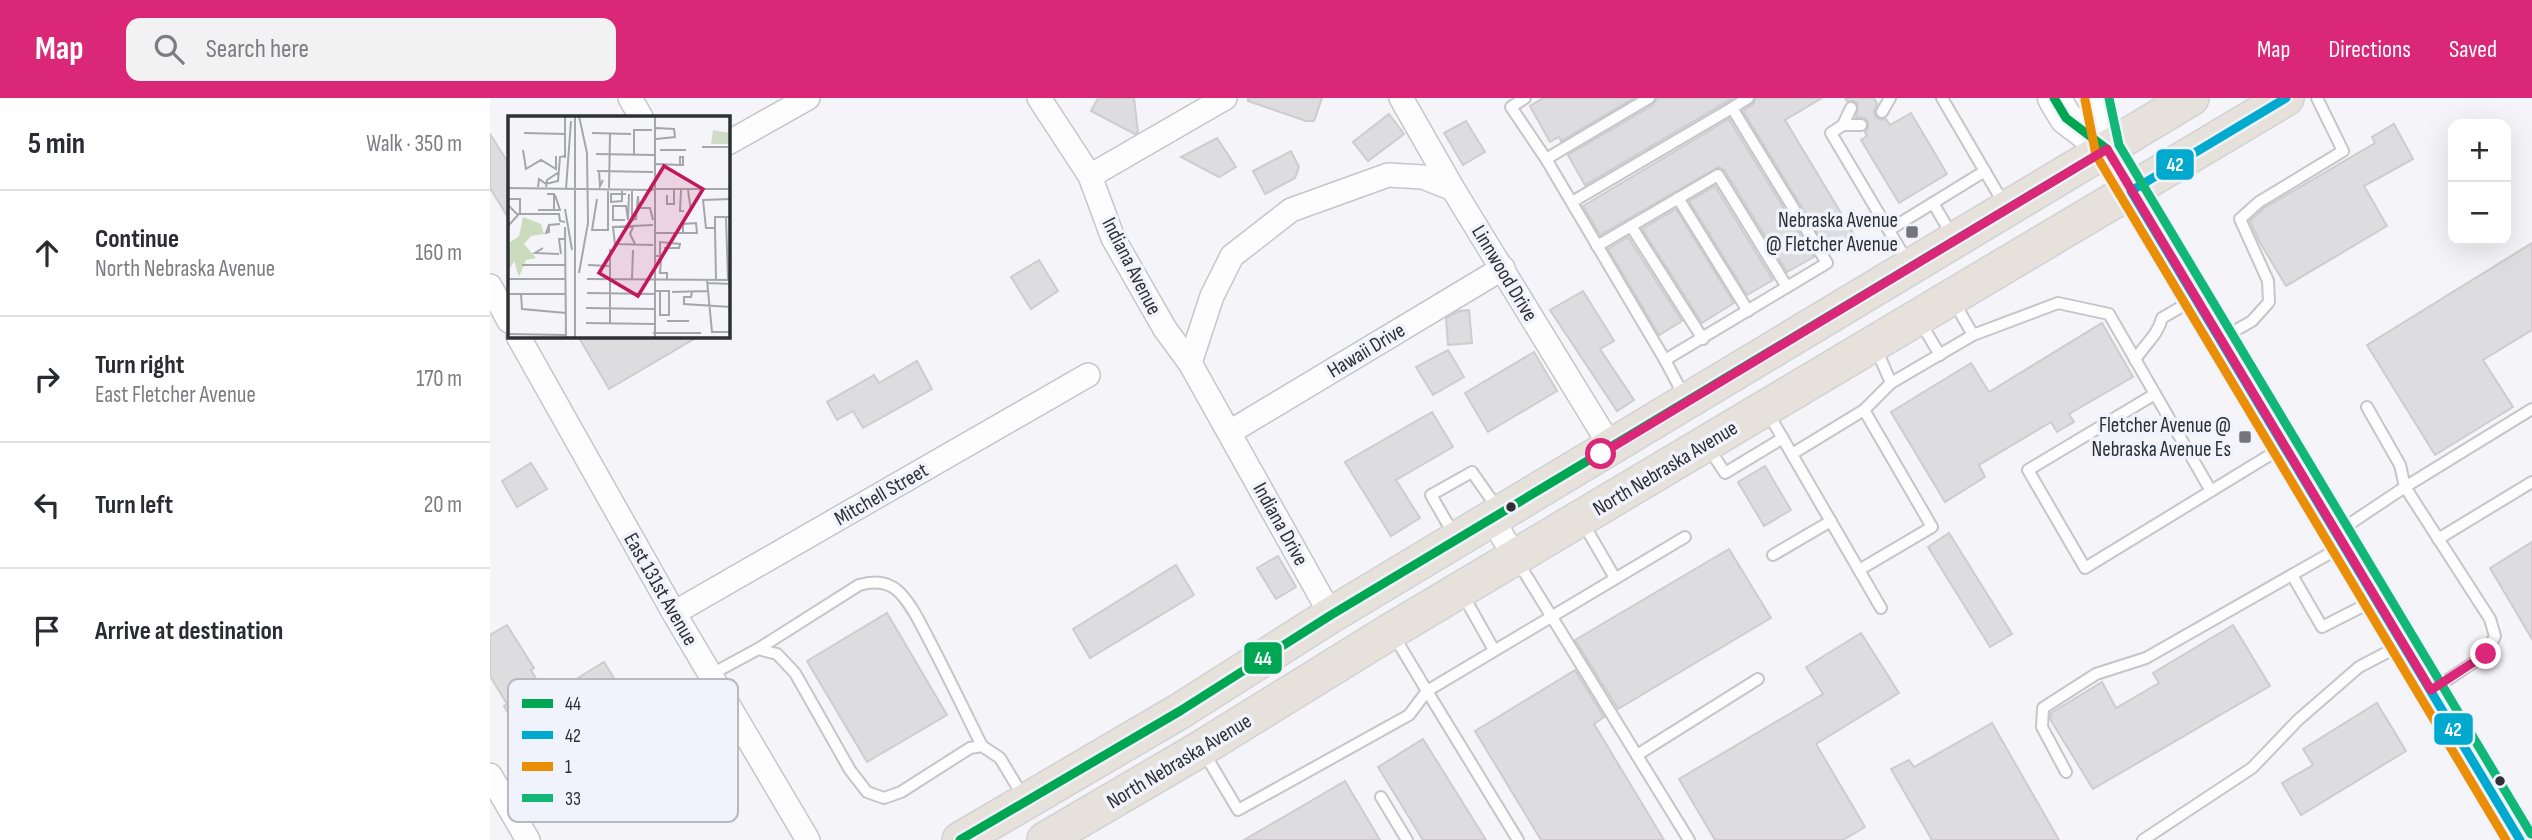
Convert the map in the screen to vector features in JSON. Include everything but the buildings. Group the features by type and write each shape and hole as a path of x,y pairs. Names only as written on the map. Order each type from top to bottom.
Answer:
{"main road":[{"path":"2054,98 2066,118 2107,149"},
{"path":"2097,98 2107,149 2520,840"},
{"name":"North Nebraska Avenue","path":"960,840 1180,712 1331,615 2191,98"},
{"name":"North Nebraska Avenue","path":"1053,838 1515,556 2286,98"}],"street":[{"path":"630,98 640,116"},
{"path":"730,142 808,98"},
{"name":"Indiana Avenue","path":"1039,98 1090,176 1113,238 1165,329 1191,363 1230,432"},
{"path":"1090,176 1225,98"},
{"name":"Linnwood Drive","path":"1401,98 1453,189 1611,447"},
{"path":"1191,363 1212,296 1232,256 1291,210 1388,175 1423,177 1453,189"},
{"name":"Hawaii Drive","path":"1230,432 1503,268"},
{"path":"495,286 508,318"},
{"name":"East 131st Avenue","path":"519,338 712,679"},
{"name":"Mitchell Street","path":"674,613 1088,375"},
{"name":"Indiana Drive","path":"1230,432 1331,615"},
{"path":"1497,516 1515,556"},
{"path":"1180,712 1202,748"},
{"name":"East 131st Avenue","path":"738,723 807,840"},
{"path":"490,775 508,806"},
{"path":"517,822 528,840"}],"lane":[{"path":"1525,98 1508,102 1572,202 1688,402"},
{"path":"1546,159 1649,98"},
{"path":"1572,202 1748,98"},
{"path":"1882,112 1890,98"},
{"path":"1942,98 2007,209"},
{"path":"2220,339 2252,321 2269,302 2269,281 2240,219 2259,202 2343,151 2316,98"},
{"path":"1667,365 1703,339 1827,263 1732,108"},
{"path":"1851,108 1843,125 1831,133 1911,267"},
{"path":"1843,125 1861,125"},
{"path":"1889,230 1985,172"},
{"path":"1597,246 1718,175 1787,287"},
{"path":"1678,198 1748,311"},
{"path":"1933,203 1955,241"},
{"path":"1630,226 1703,339"},
{"path":"1952,297 1973,335"},
{"path":"2135,360 2144,345 2159,330 2162,318 2196,299"},
{"path":"1792,454 1864,410 1891,383 1973,335 2058,303 2109,314 2211,491"},
{"path":"1918,318 1940,355"},
{"path":"1874,344 1891,383"},
{"path":"2155,394 2028,470 2085,568 2284,447"},
{"path":"2367,407 2400,465 2405,487 2490,619 2495,636 2486,654 2431,690"},
{"path":"1765,408 1881,608"},
{"path":"2066,772 2042,727 2043,708 2096,674 2146,658 2292,575 2405,487 2532,409"},
{"path":"1859,570 1931,527 1864,410"},
{"path":"1705,444 1725,473 1783,438"},
{"path":"1457,540 1431,495 1472,472 1497,516"},
{"path":"2438,539 2532,482"},
{"path":"1580,518 1615,578"},
{"path":"1773,555 1831,521"},
{"path":"1202,748 1238,810 1409,715 1427,691 1685,537"},
{"path":"1515,556 1689,840"},
{"path":"2292,575 2322,627 2376,599"},
{"path":"710,675 758,649 859,585 872,581 883,583 898,591 914,612 982,746 1000,758 1026,801"},
{"path":"1460,590 1494,650"},
{"path":"1391,631 1518,840"},
{"path":"2143,840 2252,768 2298,720 2359,667 2403,644"},
{"path":"758,649 778,654 795,673 850,770 867,792 884,798 901,792 970,748 982,746"},
{"path":"1637,755 1758,679"},
{"path":"1381,797 1407,840"}],"transit line":[{"name":"44","path":"960,840 1180,711 1331,615 2107,149 2066,118 2054,98"},
{"name":"33","path":"2109,98 2119,145 2531,834"},
{"name":"42","path":"2286,98 2131,191 2520,840"},
{"name":"1","path":"2085,100 2096,155 2506,840"}],"place":[{"name":"Nebraska Avenue @ Fletcher Avenue","path":"1912,232"},
{"name":"Fletcher Avenue @ Nebraska Avenue Es","path":"2245,437"}],"route":[{"path":"1601,454 2107,149 2431,690 2486,654"}]}
